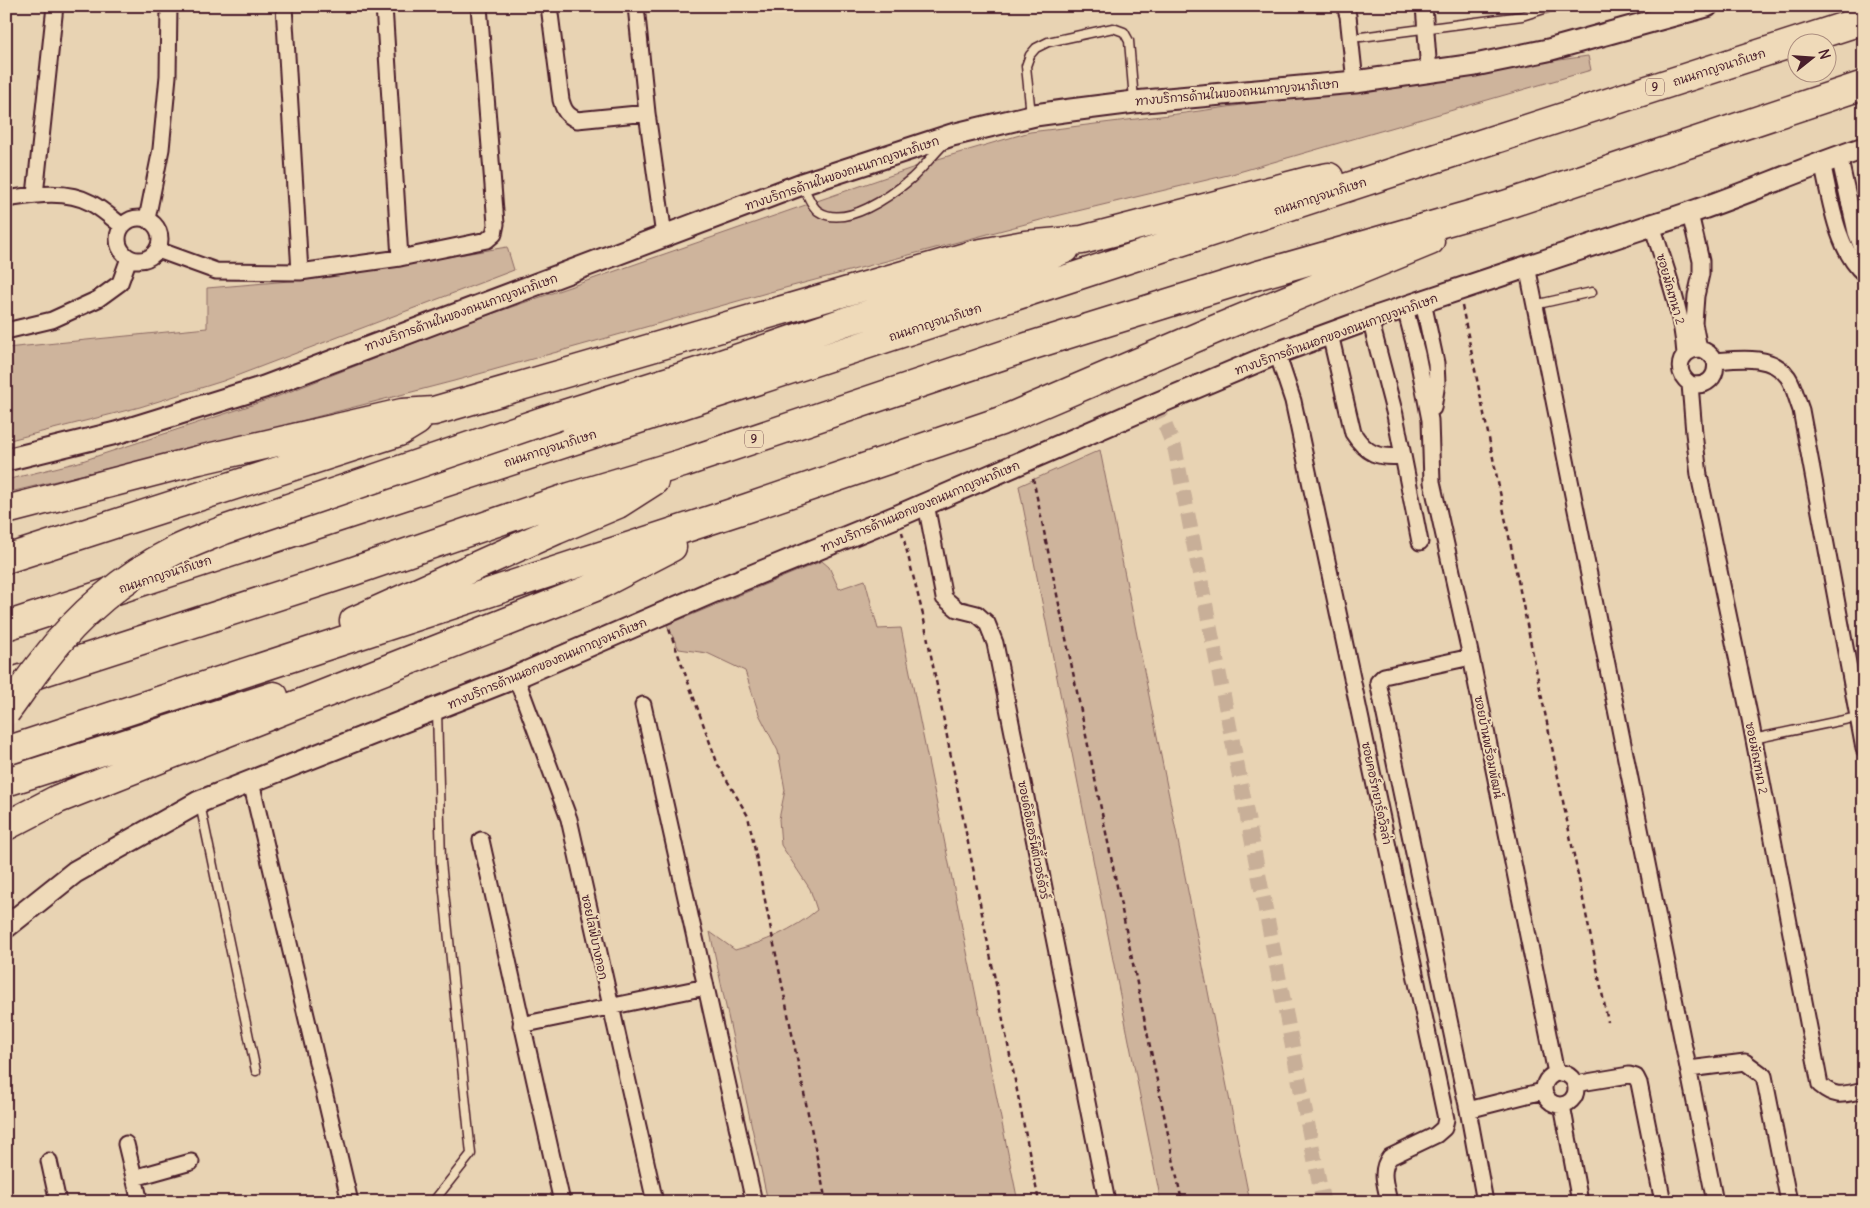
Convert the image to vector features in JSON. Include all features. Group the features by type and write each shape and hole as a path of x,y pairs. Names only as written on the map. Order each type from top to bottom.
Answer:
{"highway":[{"name":"ถนนกาญจนาภิเษก","path":"6,626 1864,20"},
{"name":"9","path":"6,684 348,573 570,497 683,463 1058,338 1255,276 1505,205 1864,84"},
{"path":"6,510 199,460 402,413 434,411 976,254 1025,245 1082,240 1308,181 1446,155"},
{"path":"6,751 747,508 1001,421 1216,329 1397,256 1452,232 1505,205"},
{"path":"6,712 44,660 72,627 103,598 137,573 174,551 224,530 558,416 707,369 847,321 1022,268 1082,240"},
{"path":"6,559 400,432 434,411"},
{"path":"269,665 322,635 618,504 683,463"},
{"path":"6,826 58,799 594,587 747,508"},
{"path":"6,782 289,691 375,674"}],"main road":[{"name":"ทางบริการด้านในของถนนกาญจนาภิเษก","path":"6,460 116,433 264,387 802,184 952,135 1031,116 1134,102 1354,82 1510,59 1702,7"},
{"name":"ทางบริการด้านนอกของถนนกาญจนาภิเษก","path":"6,927 75,872 199,802 516,677 898,516 1277,353 1370,319 1690,214 1830,159 1864,148"}],"street":[{"path":"34,195 55,6"},
{"path":"147,219 161,149 168,76 169,6"},
{"path":"284,6 300,272"},
{"path":"384,6 400,258"},
{"path":"158,250 216,271 300,272 400,258 487,240 494,234 496,224 479,6"},
{"path":"549,6 561,100 564,111 568,116 577,120 647,113"},
{"path":"636,6 647,113 664,236"},
{"path":"1345,6 1348,16 1354,82"},
{"path":"1424,6 1429,72"},
{"path":"1830,159 1864,253"},
{"path":"1830,159 1842,242 1850,258 1864,274"},
{"path":"6,199 34,195 63,195 89,202 122,226"},
{"name":"ซอยมัณฑนา 2","path":"1690,214 1701,261 1701,274 1696,296 1692,352 1680,364 1680,370 1682,376 1690,384 1700,475 1820,1086 1829,1093 1838,1095 1864,1090"},
{"path":"138,218 147,219 155,224 160,232 161,242 158,250 152,257 145,260 137,261 129,258 122,252 118,244 118,234 122,226 129,220 138,218"},
{"name":"ซอยมัณฑนา 2","path":"1652,225 1675,298 1684,337 1692,352"},
{"path":"6,331 52,320 98,299 120,283 129,258"},
{"path":"1528,266 1534,305 1715,1202"},
{"name":"ซอยบ้านพร้อมพัฒน์","path":"1414,305 1436,363 1437,383 1430,420 1432,482 1471,656 1556,1073"},
{"path":"1370,319 1395,415 1420,542"},
{"path":"1330,334 1353,433 1370,452 1384,457 1403,456"},
{"path":"1690,384 1702,385 1712,379 1716,367 1715,361 1707,352 1692,352"},
{"name":"ซอยคอร์ทยาร์ดวิลล่า","path":"1277,353 1293,401 1446,1119 1444,1128 1436,1134 1390,1157 1385,1163 1383,1171 1389,1202"},
{"path":"1715,361 1745,358 1772,363 1788,377 1802,410 1864,749"},
{"name":"ซอยดิอิเธอร์นิตี้เวอร์ดัวร์","path":"926,504 944,598 957,609 977,614 987,623 995,643 1107,1202"},
{"path":"1471,656 1384,676 1378,682 1468,1110 1485,1202"},
{"name":"ซอยไลฟ์บางกอก","path":"516,677 569,819 655,1202"},
{"path":"643,705 754,1202"},
{"path":"251,782 350,1202"},
{"path":"481,840 562,1202"},
{"path":"521,1025 610,1005 706,987"},
{"path":"1689,1068 1745,1062 1764,1076 1789,1202"},
{"path":"1556,1073 1570,1076 1575,1084 1575,1095 1572,1100 1562,1105 1557,1105 1548,1100 1543,1090 1545,1082 1556,1073"},
{"path":"1575,1084 1629,1074 1636,1077 1639,1083 1663,1202"},
{"path":"1468,1110 1543,1090"},
{"path":"1562,1105 1580,1202"},
{"path":"126,1144 140,1202"},
{"path":"49,1161 58,1202"},
{"path":"134,1178 190,1162"}],"lane":[{"path":"1361,37 1522,16 1554,6"},
{"path":"1031,116 1026,66 1036,48 1048,42 1114,28 1124,32 1129,41 1134,102"},
{"path":"802,184 816,210 825,215 856,214 871,207 912,178 952,135"},
{"path":"1534,305 1592,292"},
{"path":"434,1202 471,1154 441,862 437,708"},
{"path":"1753,739 1858,716"},
{"path":"199,802 256,1071"}],"path":[{"path":"1459,290 1608,1022"},
{"path":"1029,459 1182,1202"},
{"path":"898,516 923,615 1039,1202"},
{"path":"664,613 718,765 748,816 826,1202"}],"shaded area":[{"path":"1588,56 1591,70 1232,174 1048,218 770,292 454,381 243,436 6,493 6,480 79,462 276,397 460,325 938,159 1030,132 1185,113"},
{"path":"507,247 514,270 223,381 140,407 6,441 6,348 207,328 207,288 313,279"},
{"path":"1100,450 1250,1202 1161,1202 1019,486"},
{"path":"822,561 829,567 839,589 865,580 878,629 901,628 1018,1202 768,1202 710,932 735,950 778,934 798,924 817,910 810,889 781,845 779,819 785,790 778,751 759,714 745,671 707,653 679,649 667,625"}],"tunnel":[{"path":"1156,404 1175,449 1323,1202"}]}
